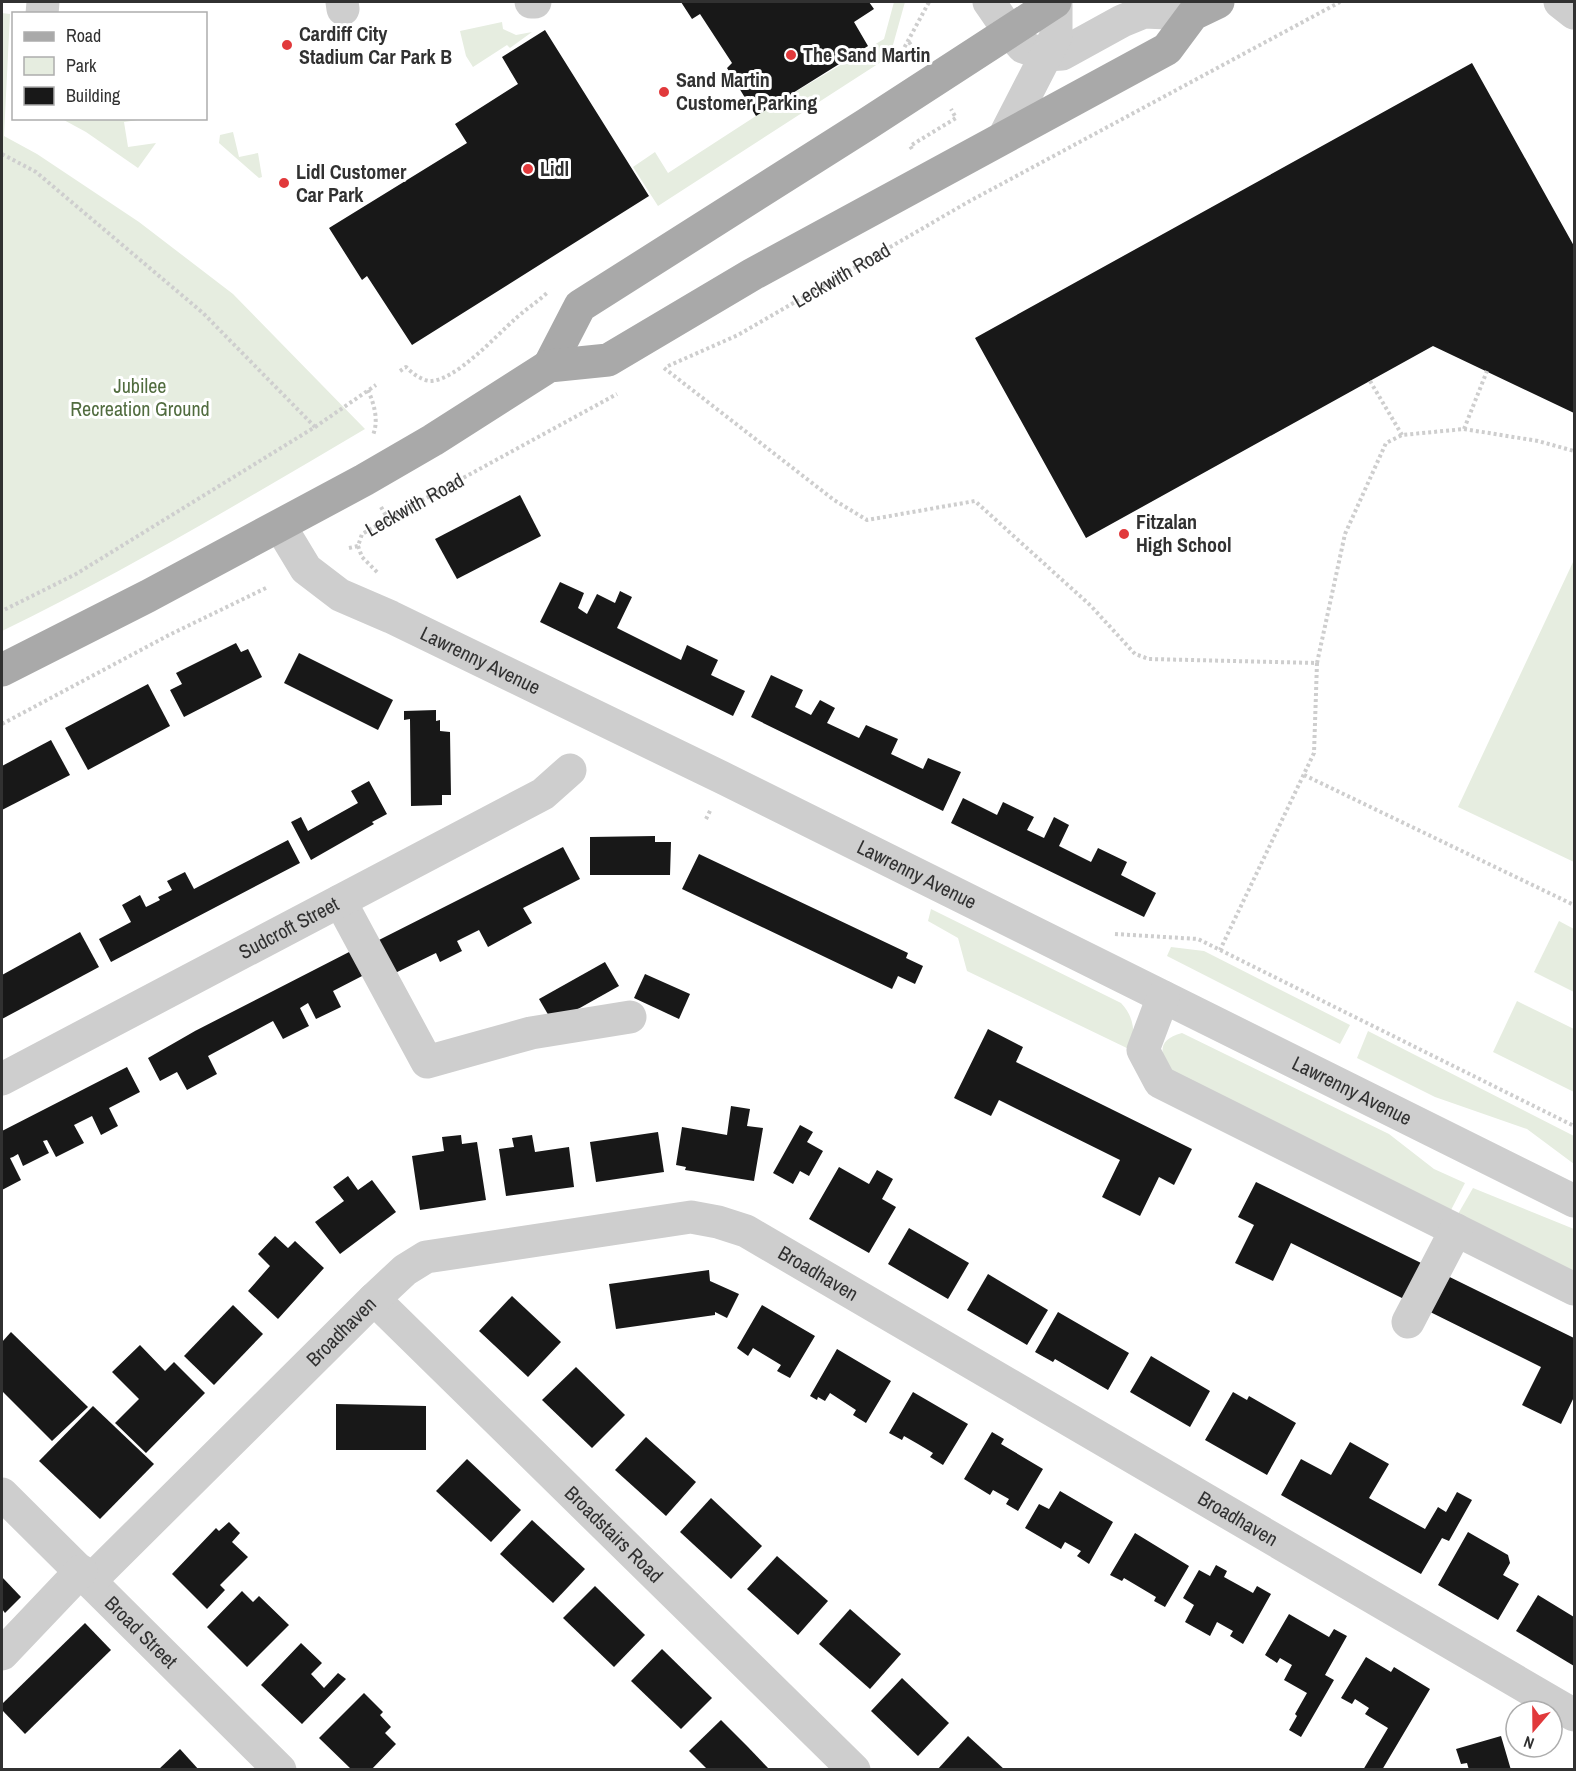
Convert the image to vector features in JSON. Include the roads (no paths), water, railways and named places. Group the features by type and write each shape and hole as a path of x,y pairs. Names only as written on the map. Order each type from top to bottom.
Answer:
{"main road":[{"path":"549,366 580,306 1056,2"},
{"path":"2,670 148,596 364,480 433,440 549,366 608,360 753,274 1167,49 1205,8"}],"street":[{"path":"990,2 1009,31 1023,47 1046,55 1062,54 1122,21 1144,12 1205,8"},
{"path":"1004,137 1056,36 1056,2"},
{"path":"1560,2 1575,13"},
{"name":"Lawrenny Avenue","path":"280,526 306,569 340,595 391,617 725,779 1575,1201"},
{"name":"Sudcroft Street","path":"2,1078 543,794 570,770"},
{"path":"340,901 427,1062 531,1033 630,1017"},
{"path":"1163,997 1143,1050 1160,1082 1575,1289"},
{"name":"Broadhaven","path":"2,1654 405,1270 426,1257 691,1217 736,1228 763,1242 1575,1715"},
{"path":"1408,1322 1456,1230"},
{"name":"Broadstairs Road","path":"374,1299 854,1770"},
{"name":"Broad Street","path":"2,1494 280,1770"}],"place":[{"name":"Cardiff City Stadium Car Park B","path":"287,45"},
{"name":"The Sand Martin","path":"791,55"},
{"name":"Sand Martin Customer Parking","path":"664,92"},
{"name":"Lidl","path":"528,169"},
{"name":"Lidl Customer Car Park","path":"284,183"},
{"name":"Fitzalan High School","path":"1124,534"}],"park label":[{"name":"Jubilee Recreation Ground","path":"140,398"}]}
